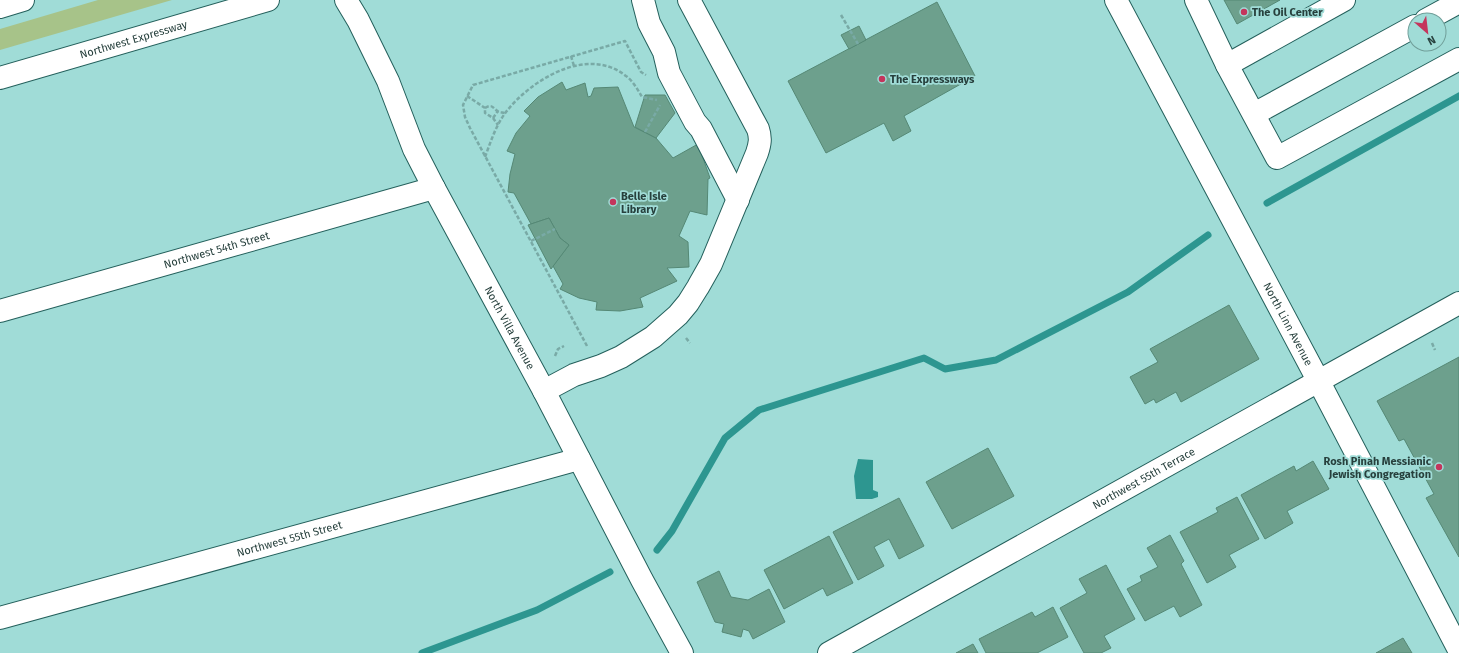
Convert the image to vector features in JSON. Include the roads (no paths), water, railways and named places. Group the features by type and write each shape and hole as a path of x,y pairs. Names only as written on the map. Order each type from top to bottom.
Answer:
{"main road":[{"path":"0,6 22,0"},
{"name":"Northwest Expressway","path":"0,78 268,0"},
{"name":"North Villa Avenue","path":"346,0 378,58 397,101 414,148 434,188 544,391 624,546 682,653"},
{"path":"643,0 649,23 664,52 669,73 695,122 701,129 738,200"},
{"path":"544,391 574,375 602,366 621,356 653,337 678,315 688,303 711,264 757,153 760,135 689,0"},
{"name":"North Linn Avenue","path":"1116,0 1319,382 1459,650"},
{"path":"1196,0 1277,158 1459,59"},
{"path":"1228,65 1344,0"},
{"path":"1441,12 1459,2"},
{"path":"1254,114 1407,30"},
{"name":"Northwest 54th Street","path":"0,311 434,188"},
{"name":"Northwest 55th Terrace","path":"829,653 1459,303"},
{"name":"Northwest 55th Street","path":"0,618 579,459"}],"water":[{"path":"858,459 873,460 873,490 878,492 878,497 872,499 856,499 854,476"}],"waterway":[{"path":"1267,203 1459,96"},
{"path":"657,550 672,531 725,438 759,410 924,358 945,369 996,360 1128,292 1208,235"},
{"path":"422,653 537,610 610,572"}],"place":[{"name":"The Oil Center","path":"1244,12"},
{"name":"The Expressways","path":"882,79"},
{"name":"Belle Isle Library","path":"613,202"},
{"name":"Rosh Pinah Messianic Jewish Congregation","path":"1439,467"}]}
